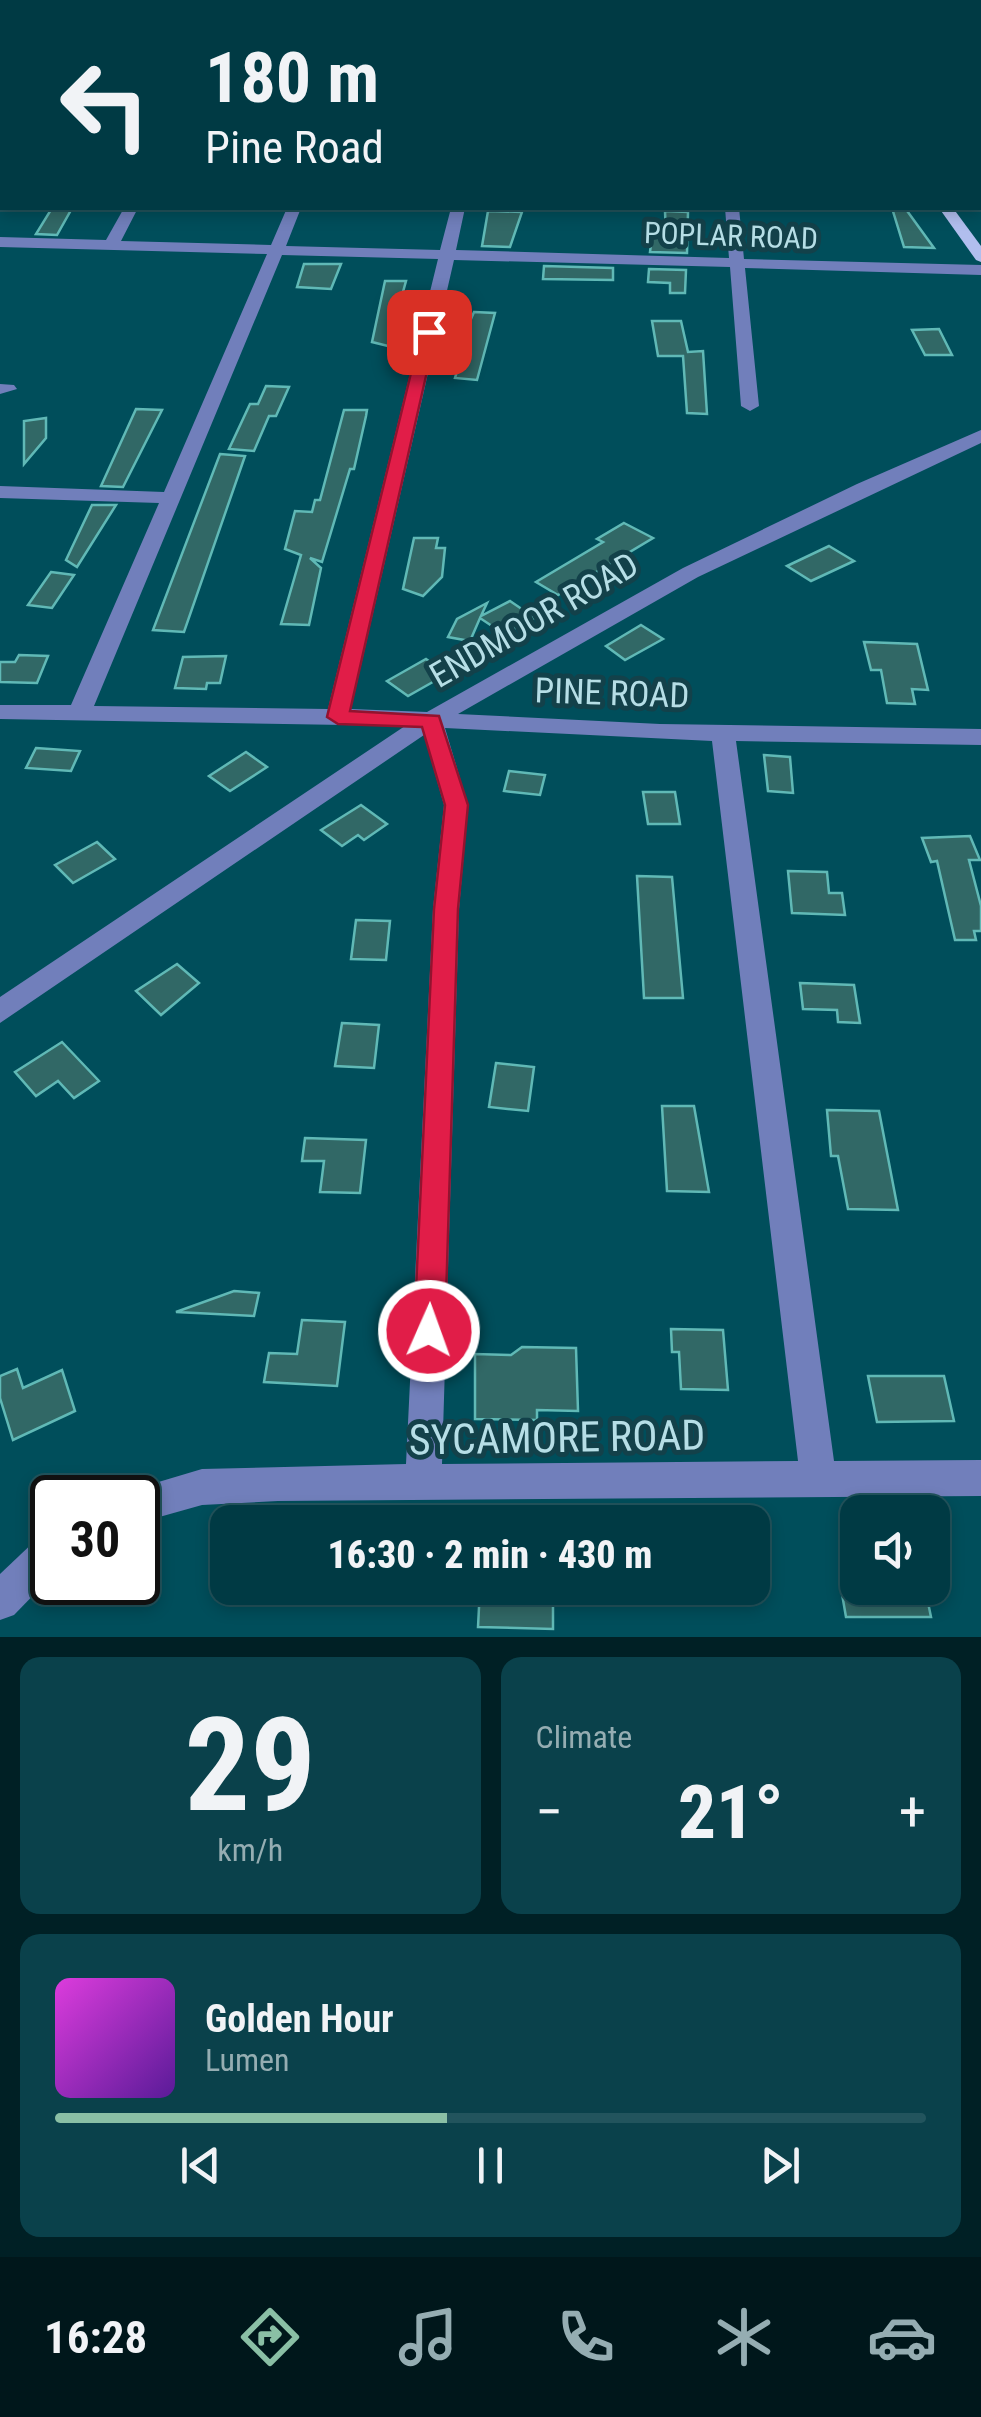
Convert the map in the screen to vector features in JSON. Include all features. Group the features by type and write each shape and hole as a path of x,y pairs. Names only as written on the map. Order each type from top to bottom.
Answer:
{"main road":[{"path":"947,210 981,257"}],"street":[{"path":"110,246 130,210"},
{"path":"78,714 293,210"},
{"path":"338,717 458,210"},
{"path":"732,210 750,406"},
{"name":"POPLAR ROAD","path":"0,242 981,270"},
{"name":"ENDMOOR ROAD","path":"0,1012 296,806 431,720 715,557 981,436"},
{"path":"0,492 170,498"},
{"name":"PINE ROAD","path":"0,712 338,717 981,737"},
{"path":"423,1484 446,909 456,805 431,720"},
{"path":"722,731 818,1479"},
{"name":"SYCAMORE ROAD","path":"160,1498 202,1487 981,1478"},
{"path":"0,1600 30,1570"}],"building":[{"path":"51,210 71,210 57,235 36,234"},
{"path":"893,210 906,210 934,248 904,247"},
{"path":"488,211 522,212 510,247 482,246"},
{"path":"665,211 688,212 687,253 650,252 652,236 666,237"},
{"path":"304,264 341,264 331,289 297,287"},
{"path":"544,266 613,268 613,280 543,279"},
{"path":"649,269 686,270 685,293 670,293 670,283 648,282"},
{"path":"385,281 406,281 388,346 372,342"},
{"path":"474,312 495,313 477,380 455,378 466,343 461,342"},
{"path":"652,321 681,321 688,352 703,351 707,414 687,413 683,356 658,356"},
{"path":"939,329 952,355 925,355 912,330"},
{"path":"266,386 289,387 276,416 269,416 254,451 229,449 250,404 258,404"},
{"path":"136,409 162,410 123,487 101,486"},
{"path":"344,410 367,410 354,469 350,469 322,562 310,558 321,568 309,625 281,624 301,555 285,549 295,511 312,512 315,500 320,500"},
{"path":"46,418 46,438 24,464 24,421"},
{"path":"220,454 245,456 184,632 153,630"},
{"path":"92,505 116,505 77,567 66,560"},
{"path":"624,523 653,538 558,595 536,582 603,542 597,539"},
{"path":"414,538 438,538 436,548 445,548 442,577 423,596 403,589"},
{"path":"829,546 854,561 811,581 787,566"},
{"path":"51,572 74,575 52,608 28,605"},
{"path":"510,601 535,618 504,634 480,618 470,641 448,637 457,619 487,603 481,616"},
{"path":"641,625 663,639 625,660 606,646"},
{"path":"864,642 917,644 928,690 912,689 915,704 887,703 881,670 871,670"},
{"path":"19,655 48,656 37,683 0,682 0,662 15,662"},
{"path":"226,656 220,683 207,683 206,689 175,688 183,657"},
{"path":"426,659 447,674 408,696 387,681"},
{"path":"36,748 80,751 71,771 26,768"},
{"path":"246,752 267,767 230,791 209,776"},
{"path":"764,755 790,757 793,793 768,791"},
{"path":"509,771 545,775 540,795 504,791"},
{"path":"643,792 675,792 680,824 648,824"},
{"path":"361,805 387,824 364,840 358,835 342,846 321,830"},
{"path":"970,836 980,860 969,860 981,906 981,931 974,931 976,940 955,940 937,861 931,862 922,838"},
{"path":"97,842 115,859 73,883 55,865"},
{"path":"788,871 827,872 829,893 842,893 845,915 792,913"},
{"path":"637,876 672,877 683,998 644,998"},
{"path":"356,920 390,921 386,960 351,959"},
{"path":"177,964 199,983 161,1015 136,991"},
{"path":"800,983 854,985 860,1023 838,1022 837,1010 803,1009"},
{"path":"342,1023 379,1025 374,1068 335,1066"},
{"path":"62,1042 99,1081 74,1098 58,1081 36,1096 15,1072"},
{"path":"496,1063 534,1067 528,1111 489,1107"},
{"path":"662,1106 694,1106 709,1192 667,1191"},
{"path":"827,1110 879,1111 898,1210 848,1209 838,1156 831,1156"},
{"path":"305,1138 366,1140 360,1193 320,1192 324,1161 302,1161"},
{"path":"234,1291 259,1293 254,1316 176,1312"},
{"path":"302,1320 345,1322 337,1386 264,1382 269,1353 297,1354"},
{"path":"671,1329 723,1330 728,1390 681,1389 679,1352 672,1352"},
{"path":"522,1347 576,1348 578,1411 537,1410 537,1420 475,1419 475,1354 511,1355"},
{"path":"17,1369 23,1388 62,1370 75,1411 13,1440 0,1398 0,1376"},
{"path":"868,1376 944,1376 954,1421 877,1422"},
{"path":"479,1605 553,1605 553,1629 478,1627"},
{"path":"844,1605 929,1605 931,1617 846,1617"}],"route":[{"path":"429,332 338,717 431,720 456,805 446,909 429,1331"}]}
